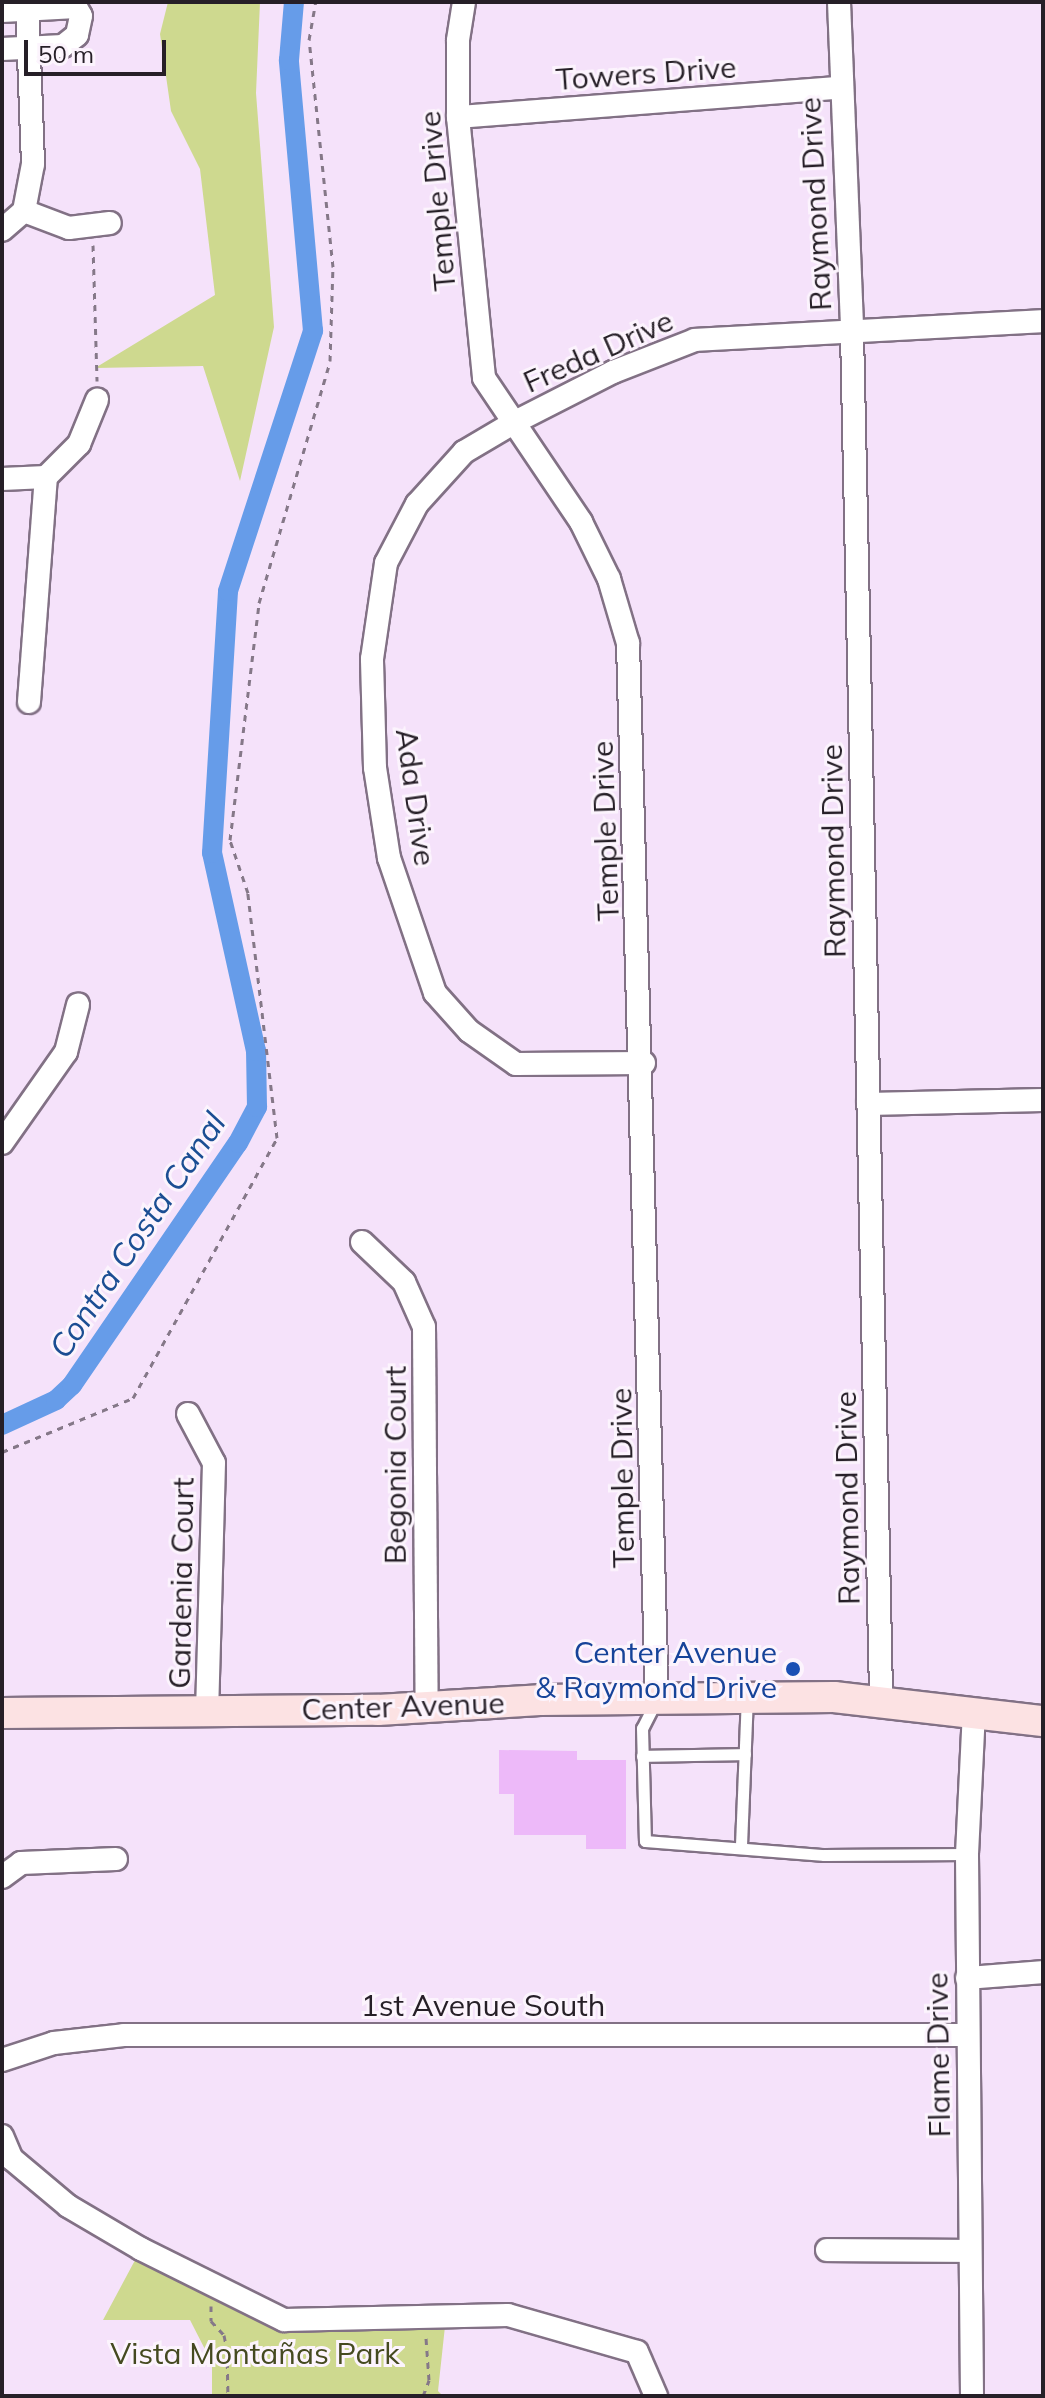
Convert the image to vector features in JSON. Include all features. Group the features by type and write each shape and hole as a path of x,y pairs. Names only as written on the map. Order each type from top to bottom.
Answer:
{"street":[{"name":"Temple Drive","path":"464,2 458,41 458,117 484,378 581,522 609,579 628,643 644,1063 657,1698"},
{"name":"Raymond Drive","path":"839,2 839,88 852,332 881,1698"},
{"path":"2,230 24,211 33,164 27,6"},
{"path":"2,11 27,6 76,7 81,16 77,35 63,46 2,49"},
{"name":"Towers Drive","path":"458,117 839,88"},
{"path":"24,211 69,228 101,224"},
{"name":"Freda Drive","path":"515,422 613,372 695,340 1043,321"},
{"path":"29,702 46,477 79,444 97,400"},
{"name":"Ada Drive","path":"515,422 464,452 417,504 386,563 372,659 375,768 389,858 435,993 469,1031 516,1064 644,1063"},
{"path":"2,479 46,477"},
{"path":"2,1143 66,1052 78,1005"},
{"path":"868,1104 1043,1100"},
{"name":"Begonia Court","path":"362,1242 404,1282 424,1327 427,1709"},
{"name":"Gardenia Court","path":"188,1414 214,1463 207,1711"},
{"name":"Center Avenue","path":"2,1713 427,1709 657,1698 881,1698 1043,1721"},
{"name":"Flame Drive","path":"972,2396 966,2035 967,1854 974,1712"},
{"path":"2,1877 21,1863 116,1859"},
{"path":"967,1978 1043,1972"},
{"name":"1st Avenue South","path":"2,2060 54,2043 124,2035 966,2035"},
{"path":"2,2136 12,2159 68,2206 284,2320 508,2315 637,2352 656,2396"},
{"path":"827,2250 969,2251"}],"lane":[{"path":"657,1698 642,1728 645,1841 741,1845 824,1855 967,1854"},
{"path":"741,1845 747,1698"},
{"path":"642,1756 745,1754"}],"path":[{"path":"2,1452 133,1398 277,1138 248,893 230,840 259,603 330,361 333,267 309,40 316,2"},
{"path":"97,400 101,224"},
{"path":"219,2288 211,2321 224,2335 228,2396"},
{"path":"423,2396 430,2317"}],"green space":[{"path":"168,2 260,2 256,93 274,327 240,481 203,366 95,368 215,295 200,169 171,111 160,34"},
{"name":"Vista Montañas Park","path":"141,2249 284,2320 446,2317 438,2391 443,2396 212,2396 212,2363 190,2320 103,2320"}],"building":[{"path":"499,1750 577,1751 577,1760 626,1760 626,1849 586,1849 586,1835 514,1835 514,1794 499,1794"}],"waterway":[{"name":"Contra Costa Canal","path":"2,1425 56,1400 72,1385 238,1143 257,1107 256,1051 212,853 228,591 313,331 289,60 294,2"}],"place":[{"name":"Center Avenue & Raymond Drive","path":"793,1669"}]}
